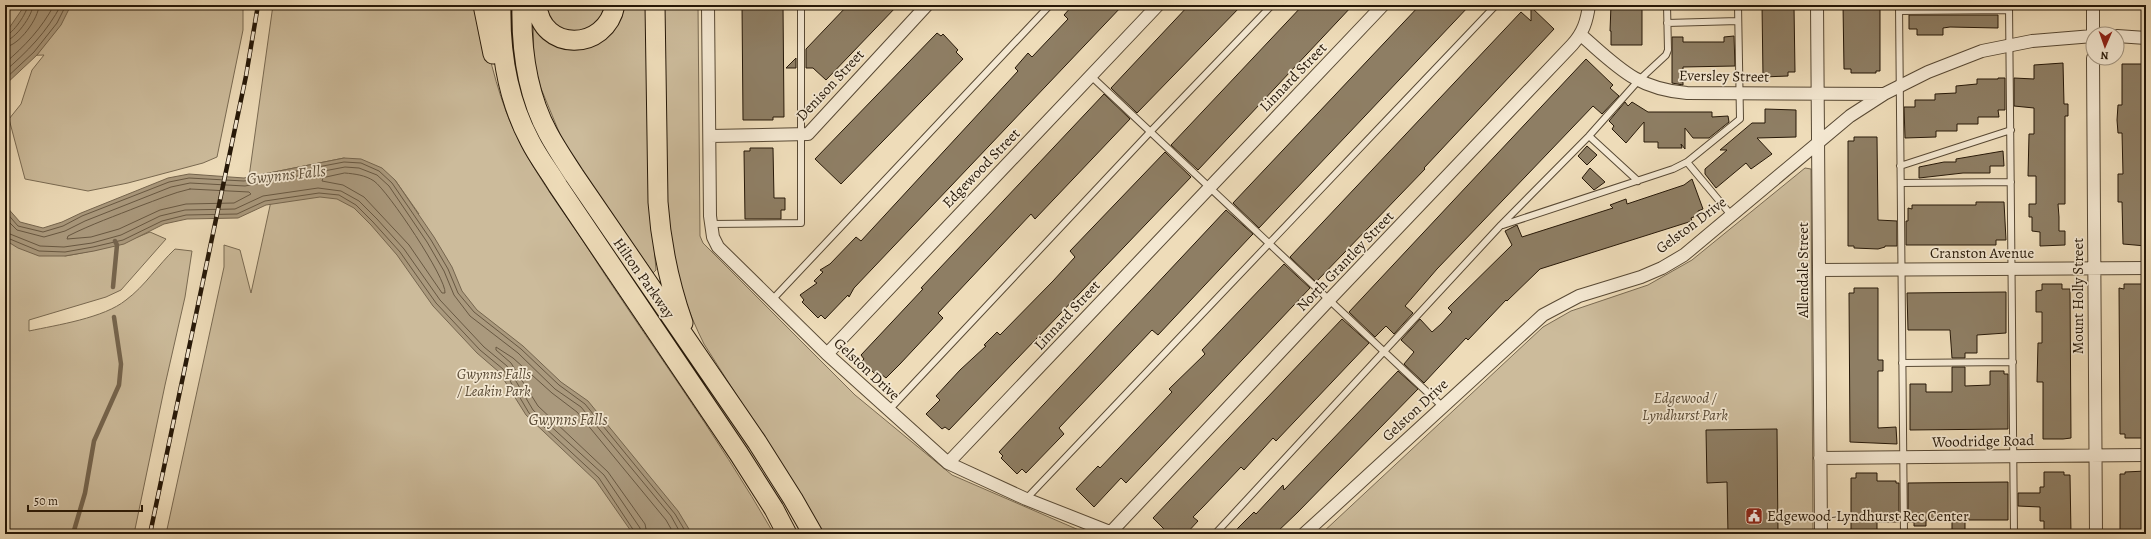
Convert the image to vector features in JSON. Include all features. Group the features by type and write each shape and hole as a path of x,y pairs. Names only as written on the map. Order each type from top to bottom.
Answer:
{"main road":[{"path":"483,5 492,53 502,82 515,104"},
{"name":"Hilton Parkway","path":"501,5 500,31 504,67 515,104 530,141 558,186 774,509 787,534"},
{"name":"Hilton Parkway","path":"522,5 521,31 525,63 534,98 548,133 574,175 757,442 793,499 812,534"},
{"path":"537,5 541,20 548,30 558,37 569,41 581,41 592,37 602,30 609,21 615,5"},
{"path":"655,5 658,202 660,234 669,279 693,348"}],"street":[{"name":"Gelston Drive","path":"708,5 711,224 718,247 827,354 948,464 1026,499 1113,533"},
{"name":"Denison Street","path":"710,136 808,134 927,5"},
{"name":"Edgewood Street","path":"827,354 1158,5"},
{"name":"Linnard Street","path":"948,464 1383,5"},
{"name":"North Grantley Street","path":"1113,533 1329,300 1581,35 1588,19 1589,5"},
{"name":"Allendale Street","path":"1817,5 1821,534"},
{"path":"2093,5 2093,26"},
{"name":"Eversley Street","path":"1581,35 1638,82 1656,89 1672,92 1884,94"},
{"name":"Gelston Drive","path":"1304,534 1543,315 1579,296 1640,277 1662,268 1684,255 1850,116 1884,94 1955,60 2010,44 2085,36"},
{"path":"2125,37 2146,38"},
{"name":"Mount Holly Street","path":"2093,66 2096,534"},
{"name":"Cranston Avenue","path":"1819,270 2146,268"},
{"name":"Woodridge Road","path":"1820,458 2146,455"}],"lane":[{"path":"711,224 801,223 801,5"},
{"path":"772,300 1050,5"},
{"path":"888,411 1151,131 1272,5"},
{"path":"1026,499 1496,5"},
{"path":"1215,534 1501,226 1589,136 1638,82 1666,55 1668,50 1667,5"},
{"path":"1501,226 1638,181 1687,162 1740,120 1738,5"},
{"path":"1904,534 1899,8 2009,7 2014,534"},
{"path":"1668,23 1738,21"},
{"path":"1091,76 1442,407"},
{"path":"1900,166 2011,130"},
{"path":"1589,136 1638,181"},
{"path":"1687,162 1731,215"},
{"path":"1901,183 2011,182"},
{"path":"1902,363 2013,362"}],"green space":[{"path":"5,5 243,5 243,30 217,157 203,163 128,183 88,191 25,179 9,119 21,104 32,70 44,55 14,56 5,68"},
{"name":"Gwynns Falls / Leakin Park","path":"273,5 478,5 492,66 501,96 512,126 527,156 554,199 729,459 774,534 166,534 224,267 224,245 240,250 251,293 273,192 367,182 419,214 395,180 344,158 249,177"},
{"path":"544,5 608,5 598,26 585,32 575,33 569,32 557,26 548,16"},
{"path":"622,5 649,5 651,209 656,270 653,273 564,144 540,86 534,62 533,19 543,35 555,45 564,49 583,49 601,42 609,36 616,27"},
{"path":"663,5 698,5 700,236 703,243 855,395 952,475 1088,534 822,534 810,510 704,344 687,305 674,265 667,237"},
{"name":"Edgewood / Lyndhurst Park","path":"1805,168 1811,169 1813,534 1321,534 1543,327 1571,311 1648,285 1692,260"},
{"path":"5,217 65,256 108,247 150,232 166,239 121,290 106,297 29,320 29,331 80,320 106,312 133,294 175,249 192,251 185,297 134,534 5,534"}],"water":[{"path":"25,5 71,5 61,25 37,55 5,85 5,34"},
{"name":"Gwynns Falls","path":"344,158 361,159 382,168 395,180 434,237 452,267 462,291 477,310 523,346 561,382 588,401 678,511 692,534 633,534 596,481 526,415 499,372 477,353 433,306 397,255 371,225 354,208 337,199 320,197 266,205 238,218 187,219 164,224 124,244 65,256 39,256 18,248 5,240 5,205 20,222 43,228 62,222 168,178 189,174 244,178"}],"building":[{"path":"742,5 783,5 784,117 773,117 773,120 743,120"},
{"path":"848,5 898,5 826,80 813,68 806,68 806,49"},
{"path":"1073,5 1123,5 854,288 849,297 848,295 825,319 821,315 818,318 802,302 804,300 800,295 817,283 814,281 823,272 820,270 830,264 856,237 861,241 1018,71 1015,68 1028,53 1032,57 1068,19 1064,15"},
{"path":"1189,5 1242,5 1137,113 1111,88"},
{"path":"1303,5 1353,5 1198,170 1171,145"},
{"path":"1420,5 1470,5 1259,228 1233,203"},
{"path":"1611,5 1642,5 1642,45 1611,45"},
{"path":"1762,5 1794,7 1795,72 1788,72 1788,76 1763,77"},
{"path":"1843,5 1880,5 1880,71 1876,71 1876,73 1851,73 1851,69 1844,69"},
{"path":"1531,7 1554,29 1424,168 1425,169 1316,282 1290,257 1521,12 1531,21"},
{"path":"1909,15 1998,15 1998,28 1950,27 1943,28 1943,35 1917,35 1917,29 1909,29"},
{"path":"937,33 941,36 943,34 958,50 956,52 963,59 841,184 815,159"},
{"path":"1734,36 1735,66 1683,67 1683,85 1672,83 1672,37 1683,37 1683,42 1724,42 1724,37"},
{"path":"796,58 796,68 786,68"},
{"path":"1586,59 1613,85 1610,88 1619,96 1602,114 1593,106 1437,269 1405,306 1413,313 1394,334 1386,326 1375,337 1349,312"},
{"path":"2063,63 2064,104 2068,104 2068,116 2065,116 2065,204 2058,204 2059,231 2065,231 2065,245 2040,246 2040,232 2032,231 2032,217 2029,217 2029,204 2036,204 2036,176 2028,176 2029,134 2034,134 2034,108 2014,106 2014,78 2034,79 2034,65"},
{"path":"2125,64 2146,64 2146,246 2123,244 2122,202 2118,202 2118,174 2123,174 2122,133 2118,133 2117,120 2118,105 2122,105 2122,66 2125,66"},
{"path":"2005,78 2005,110 1998,110 1999,117 1978,117 1978,124 1957,124 1957,131 1936,131 1936,137 1905,138 1904,107 1915,107 1915,100 1935,100 1935,94 1956,93 1956,86 1977,84 1977,79"},
{"path":"1104,94 1130,119 1035,219 1031,214 938,313 943,318 900,364 886,378 881,374 878,377 862,361 864,359 861,355 923,289 921,288"},
{"path":"1625,102 1628,106 1632,102 1648,112 1712,112 1712,117 1728,116 1729,122 1709,138 1693,138 1685,128 1685,149 1681,144 1682,148 1658,148 1658,142 1644,142 1644,122 1626,143 1612,129 1614,126 1609,121"},
{"path":"1765,109 1796,110 1796,137 1757,138 1772,154 1751,169 1746,163 1716,188 1705,174 1705,169 1727,150 1720,150 1752,123 1765,123"},
{"path":"1854,137 1877,137 1878,220 1897,221 1897,246 1885,246 1878,249 1854,248 1854,246 1848,246 1848,141 1854,141"},
{"path":"1587,146 1597,155 1587,165 1578,156"},
{"path":"750,148 773,148 774,198 785,198 785,210 781,210 781,219 745,219 744,151 750,151"},
{"path":"2003,151 2004,166 1990,166 1990,173 1963,173 1919,178 1919,167 1944,162 1956,162 1956,159"},
{"path":"1165,152 1191,177 949,430 945,427 942,429 926,414 940,400 936,396 960,370 986,346 984,345 997,332 1000,335 1053,281 1075,257 1070,251"},
{"path":"1590,168 1605,182 1594,190 1582,178"},
{"path":"1692,179 1703,209 1698,211 1699,215 1691,218 1692,221 1540,269 1507,301 1506,300 1468,340 1466,338 1424,383 1404,364 1414,352 1401,340 1420,319 1432,332 1441,324 1452,312 1448,308 1512,245 1505,231 1517,225 1522,237 1613,208 1610,205 1626,199 1627,204 1684,185"},
{"path":"1976,202 2004,202 2006,240 1996,240 1996,245 1906,245 1906,221 1908,221 1908,208 1912,209 1912,205 1976,205"},
{"path":"1226,210 1253,234 1158,335 1152,330 1059,428 1064,434 1026,473 1022,469 1017,474 1001,458 1003,456 999,452"},
{"path":"1284,264 1310,288 1126,483 1121,478 1094,507 1076,489 1098,466 1100,468 1172,392 1169,389 1205,354 1202,350"},
{"path":"2042,284 2062,284 2062,289 2070,289 2071,438 2043,439 2043,382 2037,382 2038,343 2042,343 2042,312 2036,312 2036,291 2042,290"},
{"path":"2124,284 2146,284 2146,438 2125,438 2125,434 2120,434 2119,288 2124,289"},
{"path":"1854,288 1878,288 1878,360 1883,360 1883,371 1878,371 1878,428 1896,427 1897,444 1850,442 1849,293 1854,293"},
{"path":"2006,292 2006,333 1977,335 1977,353 1965,353 1965,358 1952,358 1950,330 1908,330 1907,293"},
{"path":"1342,319 1369,343 1276,441 1273,438 1244,470 1241,467 1193,517 1198,521 1186,534 1169,534 1153,518"},
{"path":"1952,367 1965,367 1965,386 1990,385 1990,371 2004,371 2004,374 2008,374 2008,429 1910,430 1910,384 1926,384 1926,392 1952,392"},
{"path":"1398,371 1418,389 1298,512 1275,534 1232,534 1254,512 1256,514 1283,485 1284,490"},
{"path":"1777,429 1778,534 1728,534 1727,482 1707,483 1706,430"},
{"path":"2146,471 2146,534 2120,534 2120,474 2125,474 2125,472"},
{"path":"2044,472 2064,472 2064,475 2070,475 2071,534 2044,534 2044,521 2040,521 2040,507 2018,506 2018,493 2040,493 2040,487 2044,487"},
{"path":"1856,473 1877,473 1877,481 1896,481 1896,483 1899,483 1899,522 1877,522 1877,534 1851,534 1851,478 1856,478"},
{"path":"2008,482 2008,520 1965,520 1965,534 1952,534 1952,520 1926,520 1926,526 1914,526 1914,522 1908,522 1908,483"}],"waterway":[{"path":"113,287 117,245 115,241"},
{"path":"73,534 85,493 94,441 119,385 121,364 114,317"}],"railway":[{"path":"150,534 246,76 258,5"}],"place":[{"name":"Edgewood-Lyndhurst Rec Center","path":"1754,516"}]}
